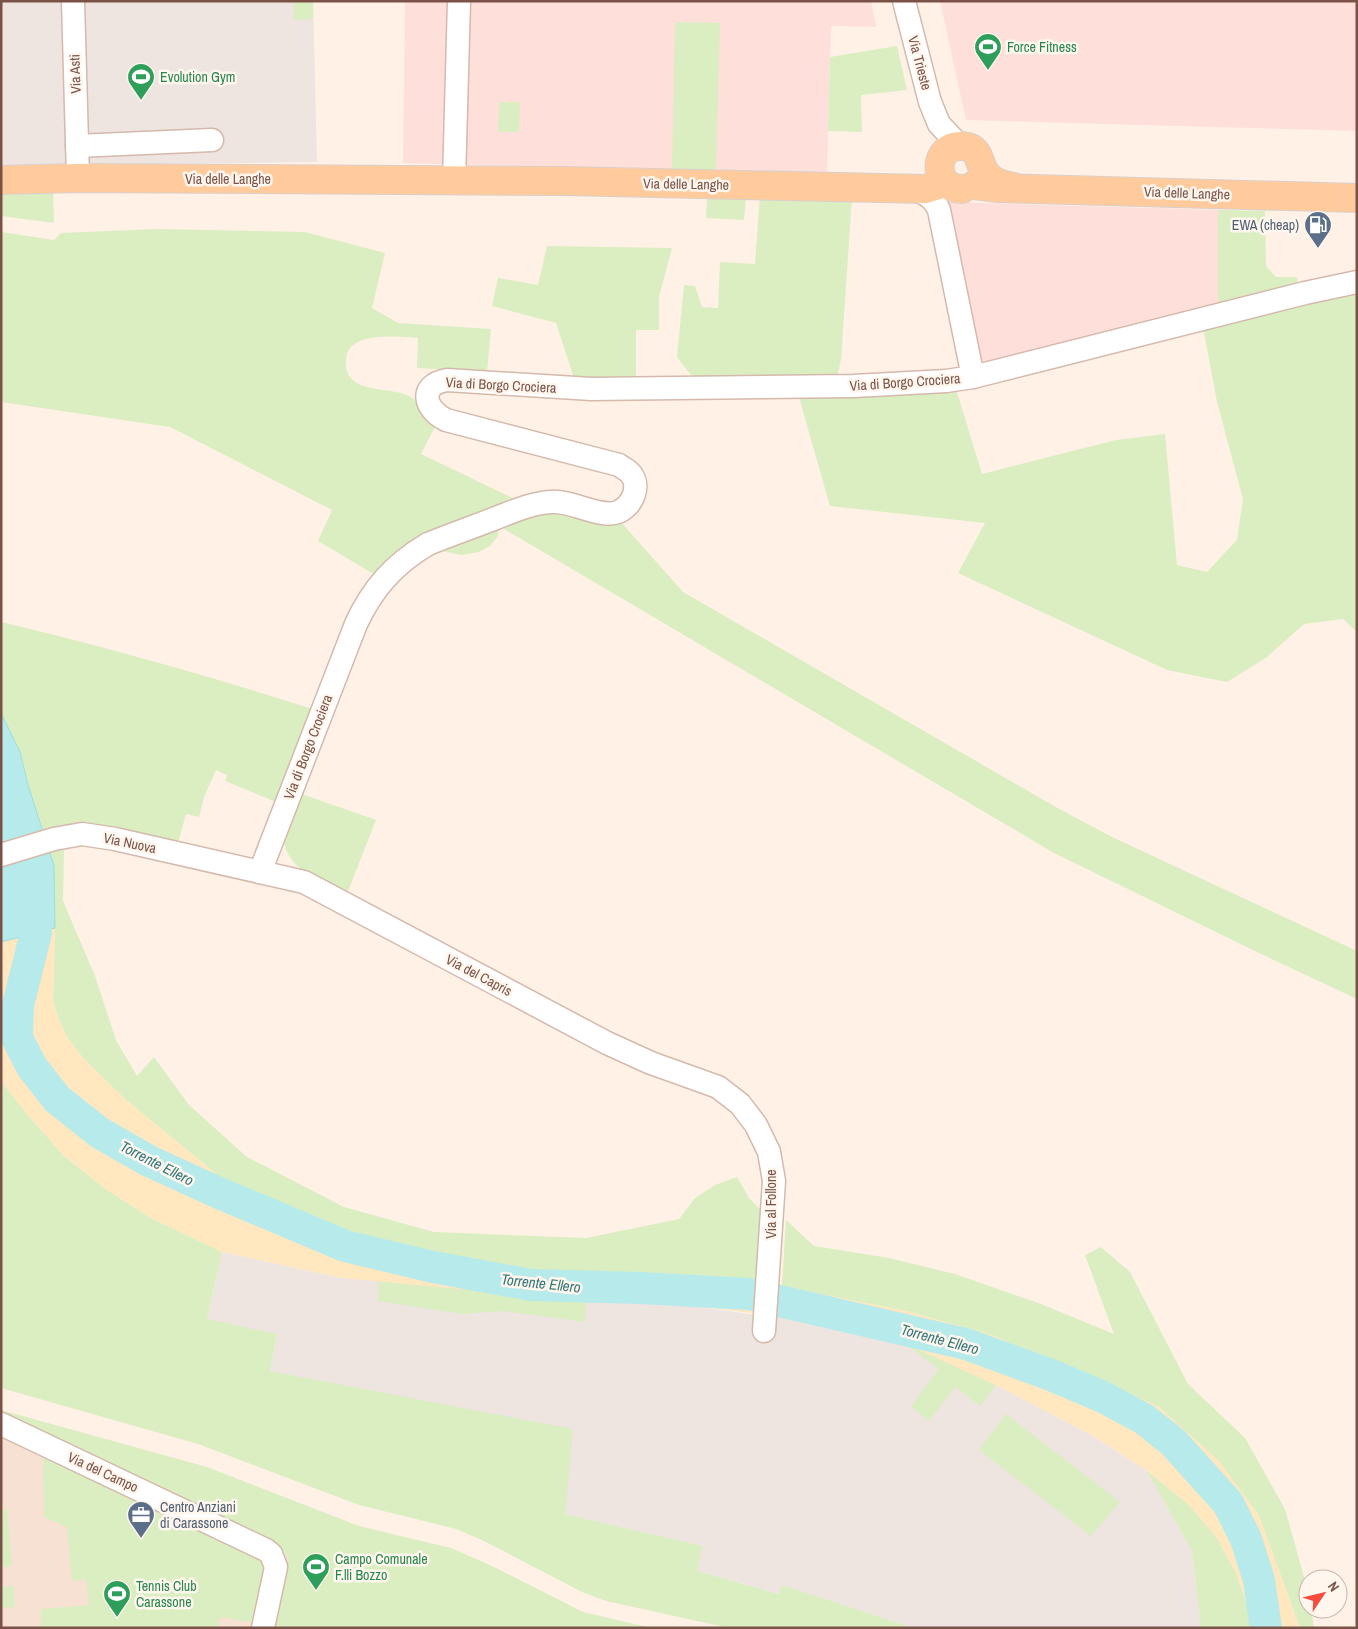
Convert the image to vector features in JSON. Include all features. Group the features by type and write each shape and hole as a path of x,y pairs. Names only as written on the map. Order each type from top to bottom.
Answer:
{"main road":[{"path":"947,162 970,148 977,153 981,160 978,177"},
{"name":"Via delle Langhe","path":"947,162 954,189 965,189 978,177 983,187 1357,198"},
{"name":"Via delle Langhe","path":"1,180 78,178 454,180 914,188 935,187 947,162"}],"street":[{"name":"Via Asti","path":"73,1 78,178"},
{"path":"454,180 460,1"},
{"name":"Via Trieste","path":"904,1 930,102 939,124 954,140 947,162"},
{"path":"77,146 212,140"},
{"path":"914,188 930,196 937,204 939,210 973,377"},
{"name":"Via di Borgo Crociera","path":"260,872 356,624 368,599 394,568 414,552 428,544 530,505 552,501 564,502 612,513 626,507 635,492 635,483 632,475 619,465 440,417 429,406 428,399 432,387 438,381 591,389 854,386 946,381 973,377 1305,293 1357,282"},
{"name":"Via Nuova","path":"1,855 54,839 82,834 106,837 260,872"},
{"name":"Via del Capris","path":"260,872 308,884 607,1043 650,1063 698,1079"},
{"name":"Via al Follone","path":"698,1079 718,1087 736,1101 751,1119 766,1146 770,1160 774,1181 764,1331"},
{"name":"Via del Campo","path":"1,1424 266,1550 271,1554 276,1567 263,1628"}],"shaded area":[{"path":"1,1 313,1 317,162 1,166"},
{"path":"405,1 871,1 876,27 831,26 827,173 716,172 403,163"},
{"path":"940,1 1357,1 1357,131 966,120"},
{"path":"947,202 1218,210 1218,306 980,366"},
{"path":"222,1252 342,1278 659,1301 749,1314 781,1315 902,1342 996,1385 1095,1437 1146,1470 1192,1550 1201,1628 914,1628 782,1585 780,1594 697,1571 703,1546 565,1514 385,1394 270,1371 277,1335 207,1320"},
{"path":"1,1412 271,1541 281,1548 288,1558 499,1628 1,1628"}],"green space":[{"path":"294,1 313,1 313,19 294,20"},
{"path":"675,22 720,23 716,172 672,171"},
{"path":"897,46 907,90 861,95 862,132 828,131 830,57"},
{"path":"499,102 520,102 519,132 498,132"},
{"path":"53,193 54,223 1,216 1,195"},
{"path":"707,196 746,196 744,220 706,218"},
{"path":"760,196 852,198 841,360 837,377 693,378 677,357 684,285 695,286 702,307 718,308 720,262 755,264"},
{"path":"1218,210 1265,211 1266,266 1276,277 1297,277 1298,287 1218,306"},
{"path":"157,229 305,232 385,253 372,308 398,323 491,329 487,372 417,368 418,338 399,337 375,337 355,344 349,350 346,367 351,378 362,386 413,398 425,418 436,425 421,454 519,501 377,576 318,541 332,510 170,427 1,402 1,232 54,240 61,233"},
{"path":"547,246 672,248 659,297 659,330 636,330 636,379 574,378 556,323 492,306 498,278 538,285"},
{"path":"1357,291 1357,632 1343,619 1304,624 1267,657 1227,682 1167,670 958,573 985,523 830,506 799,397 956,389 982,474 1116,440 1165,434 1177,565 1207,572 1237,540 1243,499 1217,402 1203,327"},
{"path":"551,511 620,521 683,592 1054,806 1112,837 1357,951 1357,999 1054,853 499,526"},
{"path":"499,526 498,536 490,546 479,552 461,555 437,550"},
{"path":"1,622 158,662 312,709 276,802 225,781 227,775 216,770 204,797 199,817 186,814 178,843 44,833 28,785 20,752 2,715"},
{"path":"299,793 376,820 347,894 312,877 293,861 287,851 284,839 286,825"},
{"path":"64,845 63,901 95,976 116,1040 137,1076 154,1057 189,1105 247,1157 344,1207 434,1232 586,1238 679,1219 695,1198 715,1185 737,1177 749,1198 764,1213 760,1286 534,1276 431,1258 347,1238 225,1181 126,1100 84,1059 67,1037 58,1018 53,1000 54,866 49,850"},
{"path":"1,1081 63,1155 107,1190 151,1218 222,1252 207,1319 277,1334 270,1371 573,1429 565,1514 703,1546 697,1571 779,1594 782,1585 914,1628 729,1628 606,1601 582,1592 482,1540 456,1529 359,1505 198,1444 1,1388"},
{"path":"786,1220 814,1246 889,1258 955,1274 1041,1304 1114,1334 1085,1255 1101,1247 1130,1272 1188,1384 1245,1438 1285,1509 1302,1569 1298,1569 1298,1619 1313,1619 1314,1628 1300,1628 1259,1516 1219,1461 1159,1407 992,1335 910,1312 782,1286"},
{"path":"379,1281 502,1293 586,1298 585,1322 503,1311 462,1314 378,1301"},
{"path":"902,1342 996,1385 980,1406 955,1387 929,1421 911,1406 939,1369"},
{"path":"1,1410 207,1467 359,1526 451,1548 490,1565 583,1612 652,1628 271,1628 288,1558 281,1548 271,1541 1,1412"},
{"path":"1006,1414 1120,1502 1091,1536 979,1450"},
{"path":"43,1451 266,1561 255,1620 249,1622 220,1617 218,1628 41,1628 41,1609 89,1605 86,1579 72,1581 67,1527 44,1517"},
{"path":"1146,1470 1189,1505 1217,1538 1236,1573 1247,1603 1251,1628 1201,1628 1192,1550"},
{"path":"7,1509 12,1566 1,1567 1,1510"},
{"path":"1,1586 13,1586 15,1607 1,1608"}],"sand":[{"path":"55,928 53,1000 58,1018 67,1037 84,1059 126,1100 225,1181 347,1238 431,1258 534,1276 760,1286 759,1314 659,1301 502,1293 342,1278 222,1252 151,1218 107,1190 63,1155 1,1081 1,942"},
{"path":"782,1286 910,1312 992,1335 1159,1407 1219,1461 1259,1516 1300,1628 1251,1628 1247,1603 1236,1573 1217,1538 1189,1505 1146,1470 1095,1437 996,1385 902,1342 781,1315"}],"water":[{"path":"1,713 20,752 28,785 54,866 55,928 1,942"}],"waterway":[{"name":"Torrente Ellero","path":"30,890 36,933 18,1005 17,1038 32,1067 57,1099 100,1133 149,1161 219,1193 345,1246 433,1267 531,1285 641,1288 749,1294 966,1344 1051,1375 1103,1397 1144,1419 1173,1442 1228,1503 1246,1539 1259,1580 1266,1628"}],"place":[{"name":"Force Fitness","path":"988,71"},
{"name":"Evolution Gym","path":"141,101"},
{"name":"EWA (cheap)","path":"1318,249"},
{"name":"Centro Anziani di Carassone","path":"141,1539"},
{"name":"Campo Comunale F.lli Bozzo","path":"316,1591"},
{"name":"Tennis Club Carassone","path":"117,1618"}]}
